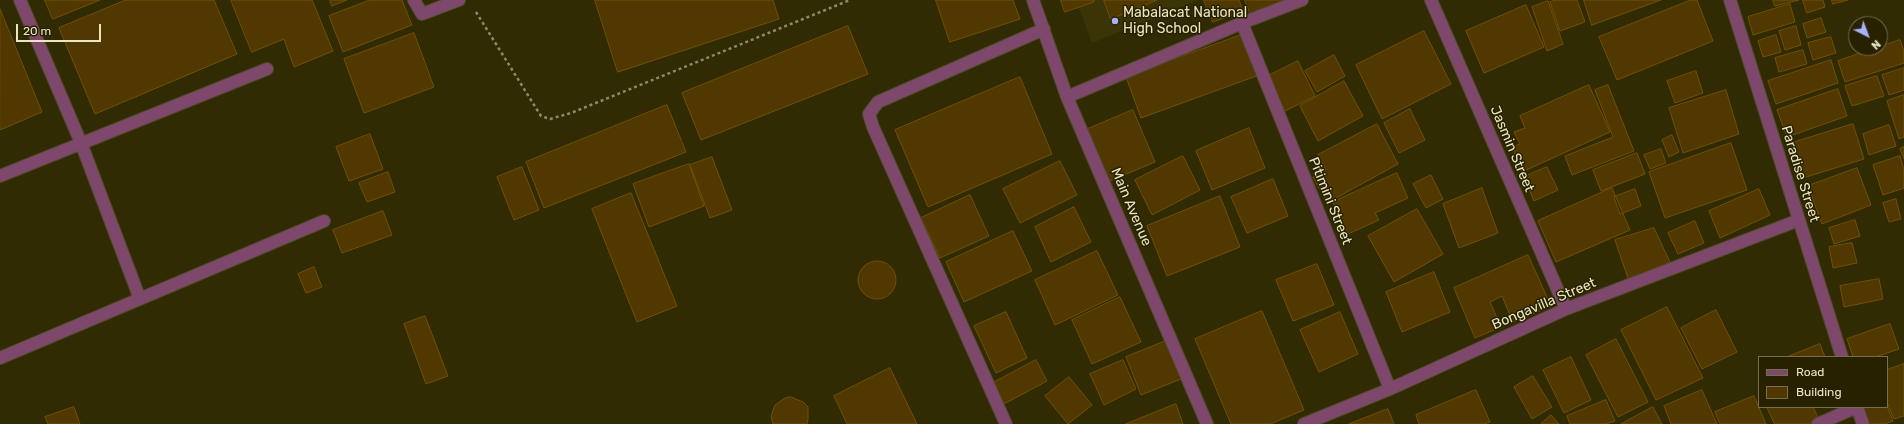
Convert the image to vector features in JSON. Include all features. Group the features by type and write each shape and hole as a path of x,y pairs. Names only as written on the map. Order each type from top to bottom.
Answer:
{"street":[{"path":"20,0 81,143 140,300"},
{"path":"414,0 422,14 459,0"},
{"name":"Main Avenue","path":"1033,0 1067,97 1207,424"},
{"path":"1067,97 1302,0"},
{"name":"Jasmin Street","path":"1431,0 1566,309"},
{"name":"Paradise Street","path":"1730,0 1842,356"},
{"name":"Pitimini Street","path":"1242,24 1390,389"},
{"path":"1006,424 873,127 869,114 878,102 1044,29"},
{"path":"0,176 267,69"},
{"name":"Bongavilla Street","path":"1304,424 1390,389 1566,309 1799,220"},
{"path":"0,358 324,221"},
{"path":"1818,424 1855,408"},
{"path":"1857,408 1863,424"}],"path":[{"path":"472,6 541,116 550,119 572,113 850,0"}],"shaded area":[{"name":"Mabalacat National High School","path":"1076,0 1199,0 1092,43"}],"building":[{"path":"45,0 100,0 53,19"},
{"path":"126,0 214,0 237,54 95,114 59,28"},
{"path":"231,0 312,0 333,51 294,67 284,39 252,52"},
{"path":"330,0 347,0 332,6"},
{"path":"370,0 402,0 412,25 343,52 329,16"},
{"path":"595,0 773,0 779,19 618,72"},
{"path":"936,0 1013,0 1020,19 950,42"},
{"path":"1061,0 1094,0 1094,2 1065,12"},
{"path":"1104,0 1157,0 1111,19"},
{"path":"1204,0 1239,0 1243,11 1213,22"},
{"path":"1245,0 1281,0 1282,3 1251,15"},
{"path":"1557,0 1577,0 1585,22 1560,31 1550,2"},
{"path":"1584,0 1661,0 1592,25"},
{"path":"1691,0 1697,0 1713,41 1617,80 1599,37"},
{"path":"1773,0 1799,0 1775,6"},
{"path":"1803,0 1823,0 1825,7 1807,13"},
{"path":"1832,0 1848,0 1833,4"},
{"path":"1548,1 1563,44 1547,51 1532,7"},
{"path":"1790,4 1795,22 1753,35 1748,17"},
{"path":"1526,5 1544,47 1484,73 1466,31"},
{"path":"0,9 42,112 0,130"},
{"path":"1821,18 1826,32 1807,38 1803,24"},
{"path":"848,26 868,74 701,140 682,93"},
{"path":"1796,26 1801,45 1785,50 1779,31"},
{"path":"1424,31 1451,84 1382,119 1356,65"},
{"path":"414,33 434,87 364,113 344,59"},
{"path":"1244,34 1259,75 1141,118 1126,77"},
{"path":"1776,35 1781,52 1763,57 1758,41"},
{"path":"1831,37 1836,53 1813,60 1808,43"},
{"path":"1900,40 1904,51 1904,63 1845,82 1838,61 1853,56 1888,56 1888,44"},
{"path":"1803,50 1807,64 1779,72 1775,58"},
{"path":"1334,55 1345,76 1317,92 1305,71"},
{"path":"1831,60 1838,83 1776,104 1768,81"},
{"path":"1298,61 1315,96 1285,111 1268,76"},
{"path":"1904,68 1904,90 1889,95 1882,75"},
{"path":"1696,71 1703,93 1675,103 1667,81"},
{"path":"1877,76 1884,96 1852,106 1845,86"},
{"path":"1020,77 1052,154 928,207 895,130"},
{"path":"1344,81 1363,116 1318,141 1300,106"},
{"path":"1589,85 1610,132 1522,172 1512,147 1520,144 1514,132 1525,128 1520,116"},
{"path":"1608,85 1634,151 1572,175 1565,156 1613,137 1595,90"},
{"path":"1838,89 1847,116 1787,137 1777,110"},
{"path":"1726,90 1739,134 1683,153 1669,108"},
{"path":"1904,95 1904,137 1899,139 1887,101"},
{"path":"667,105 686,152 544,208 526,162"},
{"path":"1410,109 1425,140 1399,153 1384,123"},
{"path":"1133,110 1155,162 1105,183 1083,131"},
{"path":"1377,124 1398,164 1327,203 1313,177 1326,170 1318,155"},
{"path":"1853,124 1864,159 1803,178 1792,143"},
{"path":"1889,125 1896,146 1869,155 1863,134"},
{"path":"1249,128 1265,168 1212,190 1196,151"},
{"path":"370,134 383,169 349,181 336,147"},
{"path":"1672,135 1679,152 1669,157 1662,140"},
{"path":"1731,143 1747,190 1665,218 1649,172"},
{"path":"1904,147 1904,159 1900,149"},
{"path":"1661,149 1666,163 1650,169 1644,155"},
{"path":"1637,153 1645,174 1601,191 1593,170"},
{"path":"1183,156 1200,190 1152,215 1135,180"},
{"path":"1900,156 1904,170 1904,188 1883,195 1873,165"},
{"path":"712,157 732,210 710,218 690,165"},
{"path":"1060,161 1077,195 1020,223 1003,189"},
{"path":"689,164 704,206 649,227 633,184"},
{"path":"522,167 539,210 514,220 497,177"},
{"path":"1547,167 1558,190 1534,201 1524,177"},
{"path":"1857,168 1871,205 1822,224 1808,186"},
{"path":"388,172 395,192 367,202 359,183"},
{"path":"1397,173 1408,198 1375,213 1379,220 1348,234 1333,202"},
{"path":"1431,175 1443,199 1426,208 1413,184"},
{"path":"1273,179 1288,216 1247,233 1231,197"},
{"path":"1482,188 1498,233 1459,248 1443,204"},
{"path":"1612,188 1630,230 1556,262 1538,221"},
{"path":"1635,189 1641,206 1620,214 1614,197"},
{"path":"1759,189 1770,215 1720,238 1709,211"},
{"path":"631,193 677,306 637,322 592,209"},
{"path":"970,195 989,236 940,258 921,218"},
{"path":"1220,196 1240,247 1167,276 1147,226"},
{"path":"1896,199 1901,219 1889,222 1883,203"},
{"path":"1074,207 1091,242 1051,262 1035,227"},
{"path":"1417,209 1443,254 1394,282 1368,236"},
{"path":"383,211 392,235 342,253 333,230"},
{"path":"1855,220 1860,236 1834,244 1829,228"},
{"path":"1695,221 1704,243 1678,254 1668,233"},
{"path":"1654,228 1670,262 1629,281 1615,240"},
{"path":"1013,231 1032,271 964,302 946,262"},
{"path":"1852,243 1857,263 1833,268 1829,247"},
{"path":"1097,251 1118,295 1055,325 1035,280"},
{"path":"1528,255 1551,306 1513,322 1502,296 1490,302 1501,327 1475,338 1454,288"},
{"path":"873,261 881,261 888,264 893,269 896,280 893,291 888,296 881,299 873,299 866,296 861,291 858,284 858,276 861,269 866,264"},
{"path":"1317,264 1334,305 1293,321 1276,280"},
{"path":"314,267 322,287 306,293 298,274"},
{"path":"1434,272 1450,312 1402,332 1386,292"},
{"path":"1879,279 1883,299 1844,307 1840,286"},
{"path":"1120,297 1141,342 1092,364 1072,320"},
{"path":"1667,307 1703,378 1656,400 1621,330"},
{"path":"1716,310 1737,352 1702,369 1681,328"},
{"path":"1262,311 1304,410 1270,424 1231,424 1195,339"},
{"path":"1006,312 1027,358 996,373 974,326"},
{"path":"1340,312 1358,354 1319,372 1300,330"},
{"path":"425,316 448,376 426,384 404,324"},
{"path":"1890,324 1899,349 1878,356 1853,356 1847,339"},
{"path":"1616,339 1648,402 1618,417 1586,355"},
{"path":"1166,341 1181,379 1141,395 1126,357"},
{"path":"1820,344 1825,356 1790,356"},
{"path":"1571,357 1591,400 1564,413 1543,370"},
{"path":"1036,360 1047,381 1002,405 991,384"},
{"path":"1123,360 1136,389 1104,405 1090,374"},
{"path":"1904,364 1904,416 1894,419 1888,404 1888,370"},
{"path":"890,368 917,424 847,424 834,396"},
{"path":"1533,376 1552,407 1532,419 1514,387"},
{"path":"1069,377 1092,405 1068,424 1045,396"},
{"path":"1476,390 1490,422 1484,424 1419,424 1416,415"},
{"path":"1702,390 1717,424 1671,424 1664,406"},
{"path":"1754,396 1766,424 1720,424 1715,412"},
{"path":"791,397 803,402 808,407 807,424 773,424 771,416 775,405 785,398"},
{"path":"1606,400 1615,421 1606,424 1570,424 1567,416"},
{"path":"1176,404 1183,424 1126,424"},
{"path":"74,407 80,424 48,424 45,417"},
{"path":"1653,407 1662,424 1621,424"},
{"path":"1767,408 1814,408 1819,419 1808,424 1775,424"},
{"path":"1862,408 1888,408 1893,421 1884,424 1868,424"},
{"path":"1388,409 1394,424 1349,424"},
{"path":"1551,415 1559,424 1541,424"}],"place":[{"name":"Mabalacat National High School","path":"1115,21"}]}
